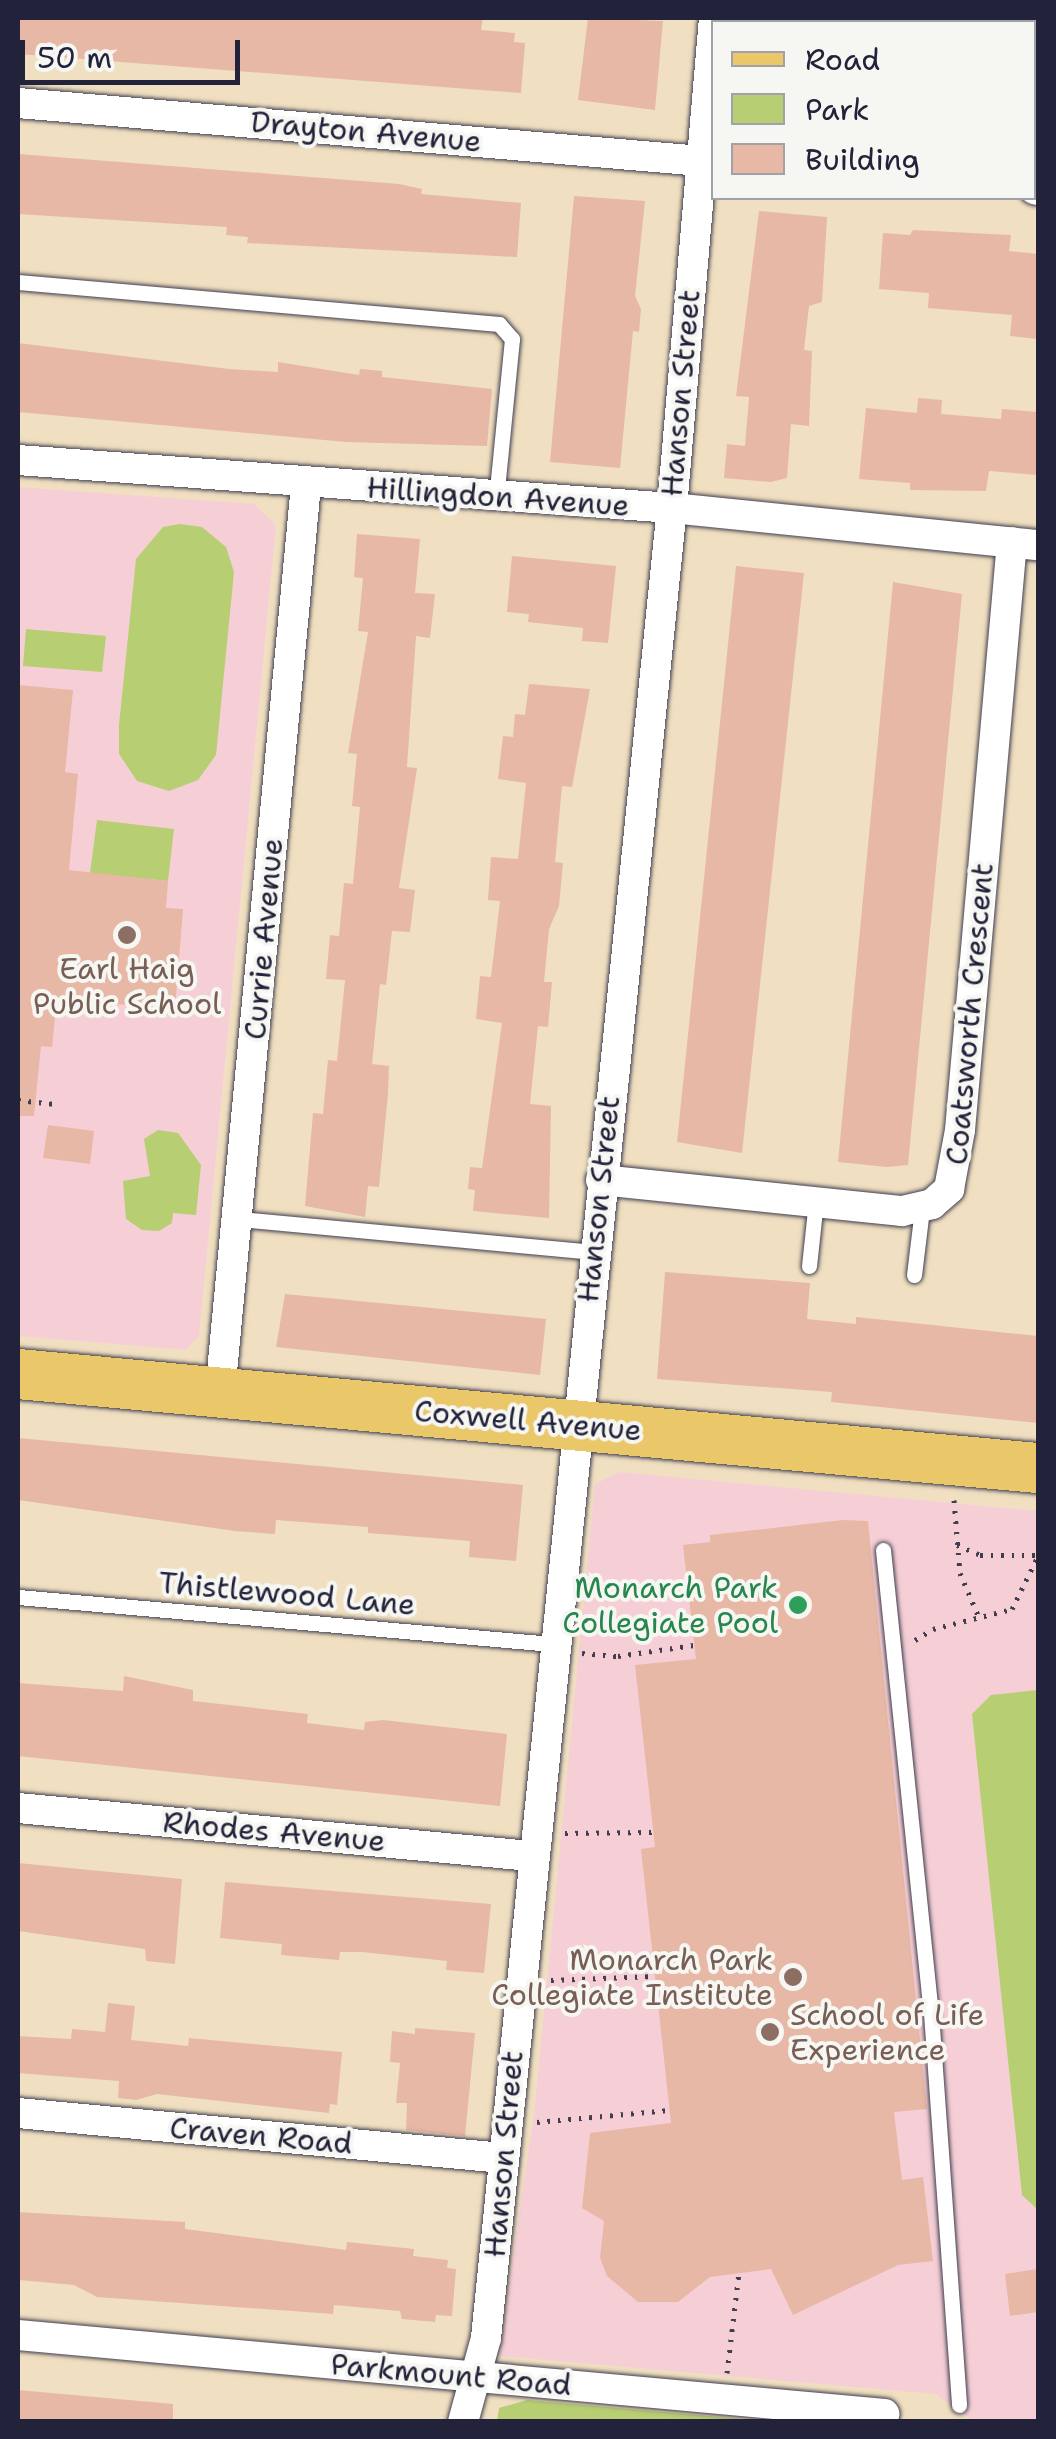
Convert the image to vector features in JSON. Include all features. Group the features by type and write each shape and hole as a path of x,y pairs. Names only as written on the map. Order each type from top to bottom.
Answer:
{"main road":[{"name":"Coxwell Avenue","path":"18,1374 1038,1468"}],"street":[{"name":"Hanson Street","path":"463,2422 476,2379 504,2158 531,1856 563,1648 575,1425 672,508 711,72"},
{"name":"Drayton Avenue","path":"18,103 706,161"},
{"name":"Hillingdon Avenue","path":"18,460 306,485 672,508 1026,544"},
{"name":"Currie Avenue","path":"220,1393 306,485"},
{"name":"Coatsworth Crescent","path":"922,1209 942,1197 954,1178 1026,544"},
{"path":"602,1180 922,1209"},
{"name":"Rhodes Avenue","path":"18,1808 531,1856"},
{"name":"Craven Road","path":"18,2113 504,2158"},
{"name":"Parkmount Road","path":"18,2335 476,2379 725,2396 884,2414"}],"lane":[{"path":"18,282 498,324 512,339 496,498"},
{"path":"809,1266 816,1201"},
{"path":"914,1275 922,1209"},
{"path":"238,1219 594,1252"},
{"path":"883,1550 931,2013 958,2406"},
{"name":"Thistlewood Lane","path":"18,1597 563,1648"}],"path":[{"path":"18,1100 56,1104"},
{"path":"954,1492 960,1573 979,1616"},
{"path":"894,1654 933,1629 1012,1608 1038,1556 980,1555 957,1546"},
{"path":"563,1648 618,1656 694,1644"},
{"path":"557,1832 653,1832"},
{"path":"543,1980 655,1976"},
{"path":"529,2122 591,2122 669,2110"},
{"path":"725,2396 738,2273"}],"shaded area":[{"name":"Earl Haig Public School","path":"18,487 254,504 276,525 199,1336 186,1350 18,1336"},
{"name":"Monarch Park Collegiate Institute","path":"620,1472 1038,1511 1038,2421 974,2421 935,2394 499,2356 535,2105 595,1484"}],"green space":[{"path":"163,527 202,527 226,547 234,572 216,755 198,780 169,791 137,781 119,754 119,725 136,559"},
{"path":"26,629 106,636 102,672 23,666"},
{"path":"97,820 174,829 168,881 90,873"},
{"path":"158,1130 178,1133 201,1165 196,1215 173,1213 172,1223 159,1231 142,1230 126,1219 123,1181 150,1176 144,1139"},
{"path":"1038,1690 1038,2210 1022,2195 972,1714 991,1695"},
{"path":"527,2400 764,2421 497,2421 499,2408"}],"building":[{"path":"18,18 483,18 481,30 515,33 514,42 525,43 521,93 18,54"},
{"path":"588,18 663,21 655,110 578,100"},
{"path":"18,154 399,184 422,189 421,194 521,203 517,257 247,243 248,237 226,235 227,227 18,214"},
{"path":"574,196 645,201 635,296 641,309 639,332 633,331 620,468 550,462"},
{"path":"759,211 827,217 822,302 809,306 804,350 812,351 809,426 791,424 787,478 771,482 724,478 727,444 745,446 749,397 736,396"},
{"path":"913,230 1011,235 1009,251 1038,254 1038,339 1010,336 1012,315 928,308 929,293 879,289 883,233 910,235"},
{"path":"18,343 229,369 278,372 278,362 359,375 360,369 382,371 382,377 492,389 487,446 346,442 18,412"},
{"path":"918,398 942,400 941,414 1001,419 1002,409 1038,412 1038,475 989,471 986,491 910,490 910,483 859,479 866,408 917,413"},
{"path":"357,534 420,539 415,593 435,594 430,638 416,636 407,767 417,768 399,888 415,890 410,932 392,931 386,985 380,984 372,1064 389,1066 388,1094 379,1187 368,1186 365,1217 305,1206 313,1113 323,1114 328,1060 337,1061 345,980 326,979 330,935 339,936 344,883 353,884 360,807 352,806 357,754 348,753 368,632 358,631 363,578 354,577"},
{"path":"512,556 616,566 608,643 582,641 583,628 528,622 529,614 507,612"},
{"path":"736,566 804,573 742,1153 677,1142"},
{"path":"893,582 962,594 908,1165 887,1167 838,1162"},
{"path":"529,684 590,689 572,787 562,786 555,862 563,863 559,906 549,929 544,982 552,982 548,1027 538,1026 530,1104 551,1106 549,1218 473,1211 475,1190 468,1189 470,1167 482,1168 502,1023 476,1019 480,976 491,977 500,901 488,900 491,857 518,859 526,783 498,779 503,736 513,737 515,714 525,715"},
{"name":"Earl Haig Public School","path":"18,685 73,690 65,772 78,774 69,870 168,881 166,908 183,909 175,1009 57,999 52,1047 41,1046 34,1116 18,1116"},
{"path":"48,1125 94,1131 90,1164 43,1158"},
{"path":"665,1272 810,1283 807,1319 856,1324 856,1317 1038,1336 1038,1423 831,1402 832,1392 657,1379"},
{"path":"285,1294 546,1319 540,1375 276,1347"},
{"path":"18,1438 523,1485 516,1561 469,1557 470,1541 368,1533 368,1527 276,1520 275,1534 235,1531 18,1500"},
{"name":"Monarch Park Collegiate Institute","path":"843,1520 868,1521 927,2109 894,2112 902,2180 923,2177 933,2261 898,2265 793,2315 771,2269 710,2277 678,2302 638,2302 607,2276 600,2258 604,2221 582,2208 590,2133 671,2123 641,1849 655,1847 635,1665 696,1659 683,1545 710,1542 710,1535"},
{"path":"124,1676 193,1690 193,1701 308,1714 307,1723 364,1730 365,1722 383,1720 507,1734 500,1806 18,1756 18,1683 123,1691"},
{"path":"18,1863 182,1879 175,1964 146,1961 145,1949 18,1931"},
{"path":"225,1882 491,1904 484,1973 446,1970 447,1961 362,1952 340,1952 339,1960 281,1955 282,1944 220,1938"},
{"path":"108,2003 135,2006 131,2040 188,2046 189,2038 342,2052 337,2105 330,2104 329,2113 157,2094 136,2100 118,2098 119,2081 18,2073 18,2036 71,2039 72,2029 105,2032"},
{"path":"415,2028 475,2033 465,2136 406,2130 407,2103 396,2103 400,2063 390,2062 392,2031 415,2034"},
{"path":"18,2212 185,2222 185,2229 346,2250 347,2242 414,2249 413,2256 448,2260 447,2268 456,2269 452,2316 436,2315 435,2322 402,2319 400,2311 334,2305 333,2314 97,2297 74,2285 19,2280"},
{"path":"1038,2269 1038,2312 1010,2316 1005,2274"},
{"path":"18,2390 173,2404 173,2422 18,2422"}],"place":[{"name":"Earl Haig Public School","path":"127,935"},
{"name":"Monarch Park Collegiate Pool","path":"798,1605"},
{"name":"Monarch Park Collegiate Institute","path":"793,1977"},
{"name":"School of Life Experience","path":"770,2032"}]}
